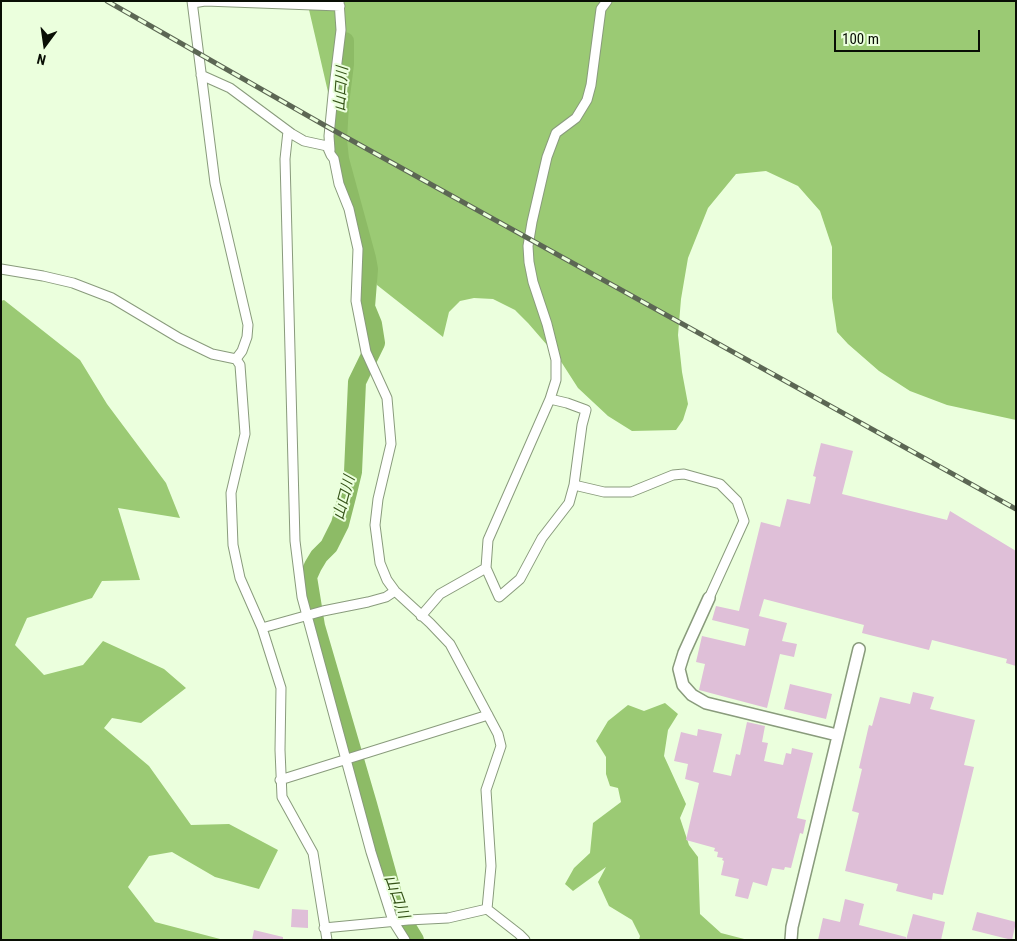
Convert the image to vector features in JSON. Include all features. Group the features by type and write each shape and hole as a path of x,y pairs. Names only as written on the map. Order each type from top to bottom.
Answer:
{"street":[{"path":"550,399 586,410 582,425 574,485 568,503 542,538 520,579 499,597 486,568 488,540 550,399 556,380 556,360 547,324 533,282 528,246 547,157 556,133 576,118 587,100 591,85 601,9 607,1"},
{"path":"236,359 242,351 248,325 215,183 193,2 339,4 341,30 329,136 330,155"},
{"path":"201,75 230,88 304,141 327,146 330,155 334,159 358,249 356,301 366,352 387,398 391,444 378,499 375,525 380,563 387,580 396,591 450,644 498,734 500,746 486,790 491,866 487,910"},
{"path":"288,131 284,159 295,541 302,597 371,852 393,921 405,940"},
{"path":"1,269 73,283 112,298 179,338 212,354 236,359 240,365 245,434 231,492 233,545 240,578 262,628 281,688 280,780 282,797 313,853 327,940"},
{"path":"574,485 604,492 630,492 673,475 684,474 720,484 737,501 744,521 684,653 679,669 683,685 692,695 706,703 838,735"},
{"path":"421,616 440,594 486,568"},
{"path":"262,628 368,602 386,597 396,591"},
{"path":"791,940 792,927 859,649"},
{"path":"280,780 488,715"},
{"path":"324,928 448,918 487,910"},
{"path":"487,910 525,940"}],"green space":[{"path":"307,1 1016,1 1016,420 947,405 910,391 879,371 848,344 837,332 832,298 832,247 820,211 798,186 766,171 736,174 708,208 688,258 681,299 678,335 688,404 683,420 676,430 632,431 608,416 578,388 560,360 528,323 515,310 493,299 474,298 460,301 449,312 443,337 377,285 334,118"},
{"path":"4,300 80,360 107,404 166,483 180,518 118,508 140,580 102,581 92,598 27,618 15,645 44,675 83,665 103,641 164,669 186,688 141,723 112,718 104,728 149,766 191,825 229,824 278,850 259,889 215,877 172,852 149,856 128,887 155,922 224,940 1,940 1,301"},
{"path":"665,703 678,714 668,730 664,756 686,804 680,818 689,845 698,857 700,914 721,933 748,940 639,940 640,936 632,920 609,906 598,882 606,867 573,891 565,884 574,868 590,853 593,823 621,802 618,788 610,786 606,774 606,757 596,741 608,721 628,705 644,711"}],"building":[{"path":"821,443 853,451 842,494 947,520 950,511 1016,551 1016,666 1006,663 1007,659 932,640 929,650 862,633 864,625 764,599 759,616 787,623 782,641 797,644 794,657 780,654 767,708 699,690 705,664 696,662 702,636 745,646 749,629 712,620 716,606 739,611 761,522 780,527 787,499 810,504 816,477 813,476"},
{"path":"790,684 832,694 826,719 784,709"},
{"path":"913,692 934,697 930,709 975,720 964,765 974,767 943,895 933,893 932,900 896,891 898,884 845,871 859,813 852,811 862,769 859,768 869,725 872,726 880,697 910,704"},
{"path":"747,722 765,726 762,742 768,743 764,761 783,765 786,753 791,754 792,748 813,753 797,818 806,820 803,834 800,833 791,868 785,867 784,870 772,868 767,886 753,882 748,899 735,896 739,879 721,875 724,861 722,860 723,858 717,857 718,852 714,851 715,848 686,840 699,783 685,779 688,764 674,761 681,732 697,736 698,729 722,734 713,772 731,776 736,754 740,755"},
{"path":"845,899 864,904 859,925 906,937 906,940 818,940 823,918 840,922"},
{"path":"292,909 308,910 308,928 291,927"},
{"path":"977,912 1016,922 1012,940 972,930"},
{"path":"913,914 945,922 941,940 906,940"},
{"path":"254,930 283,937 283,940 252,940"}],"waterway":[{"name":"山口川","path":"345,41 345,64 338,140 340,159 367,258 369,269 366,307 373,324 376,343 357,382 353,472 340,524 329,546 319,556 308,577 316,626 398,912 415,940"}],"railway":[{"path":"107,1 324,125 1016,509"}]}
